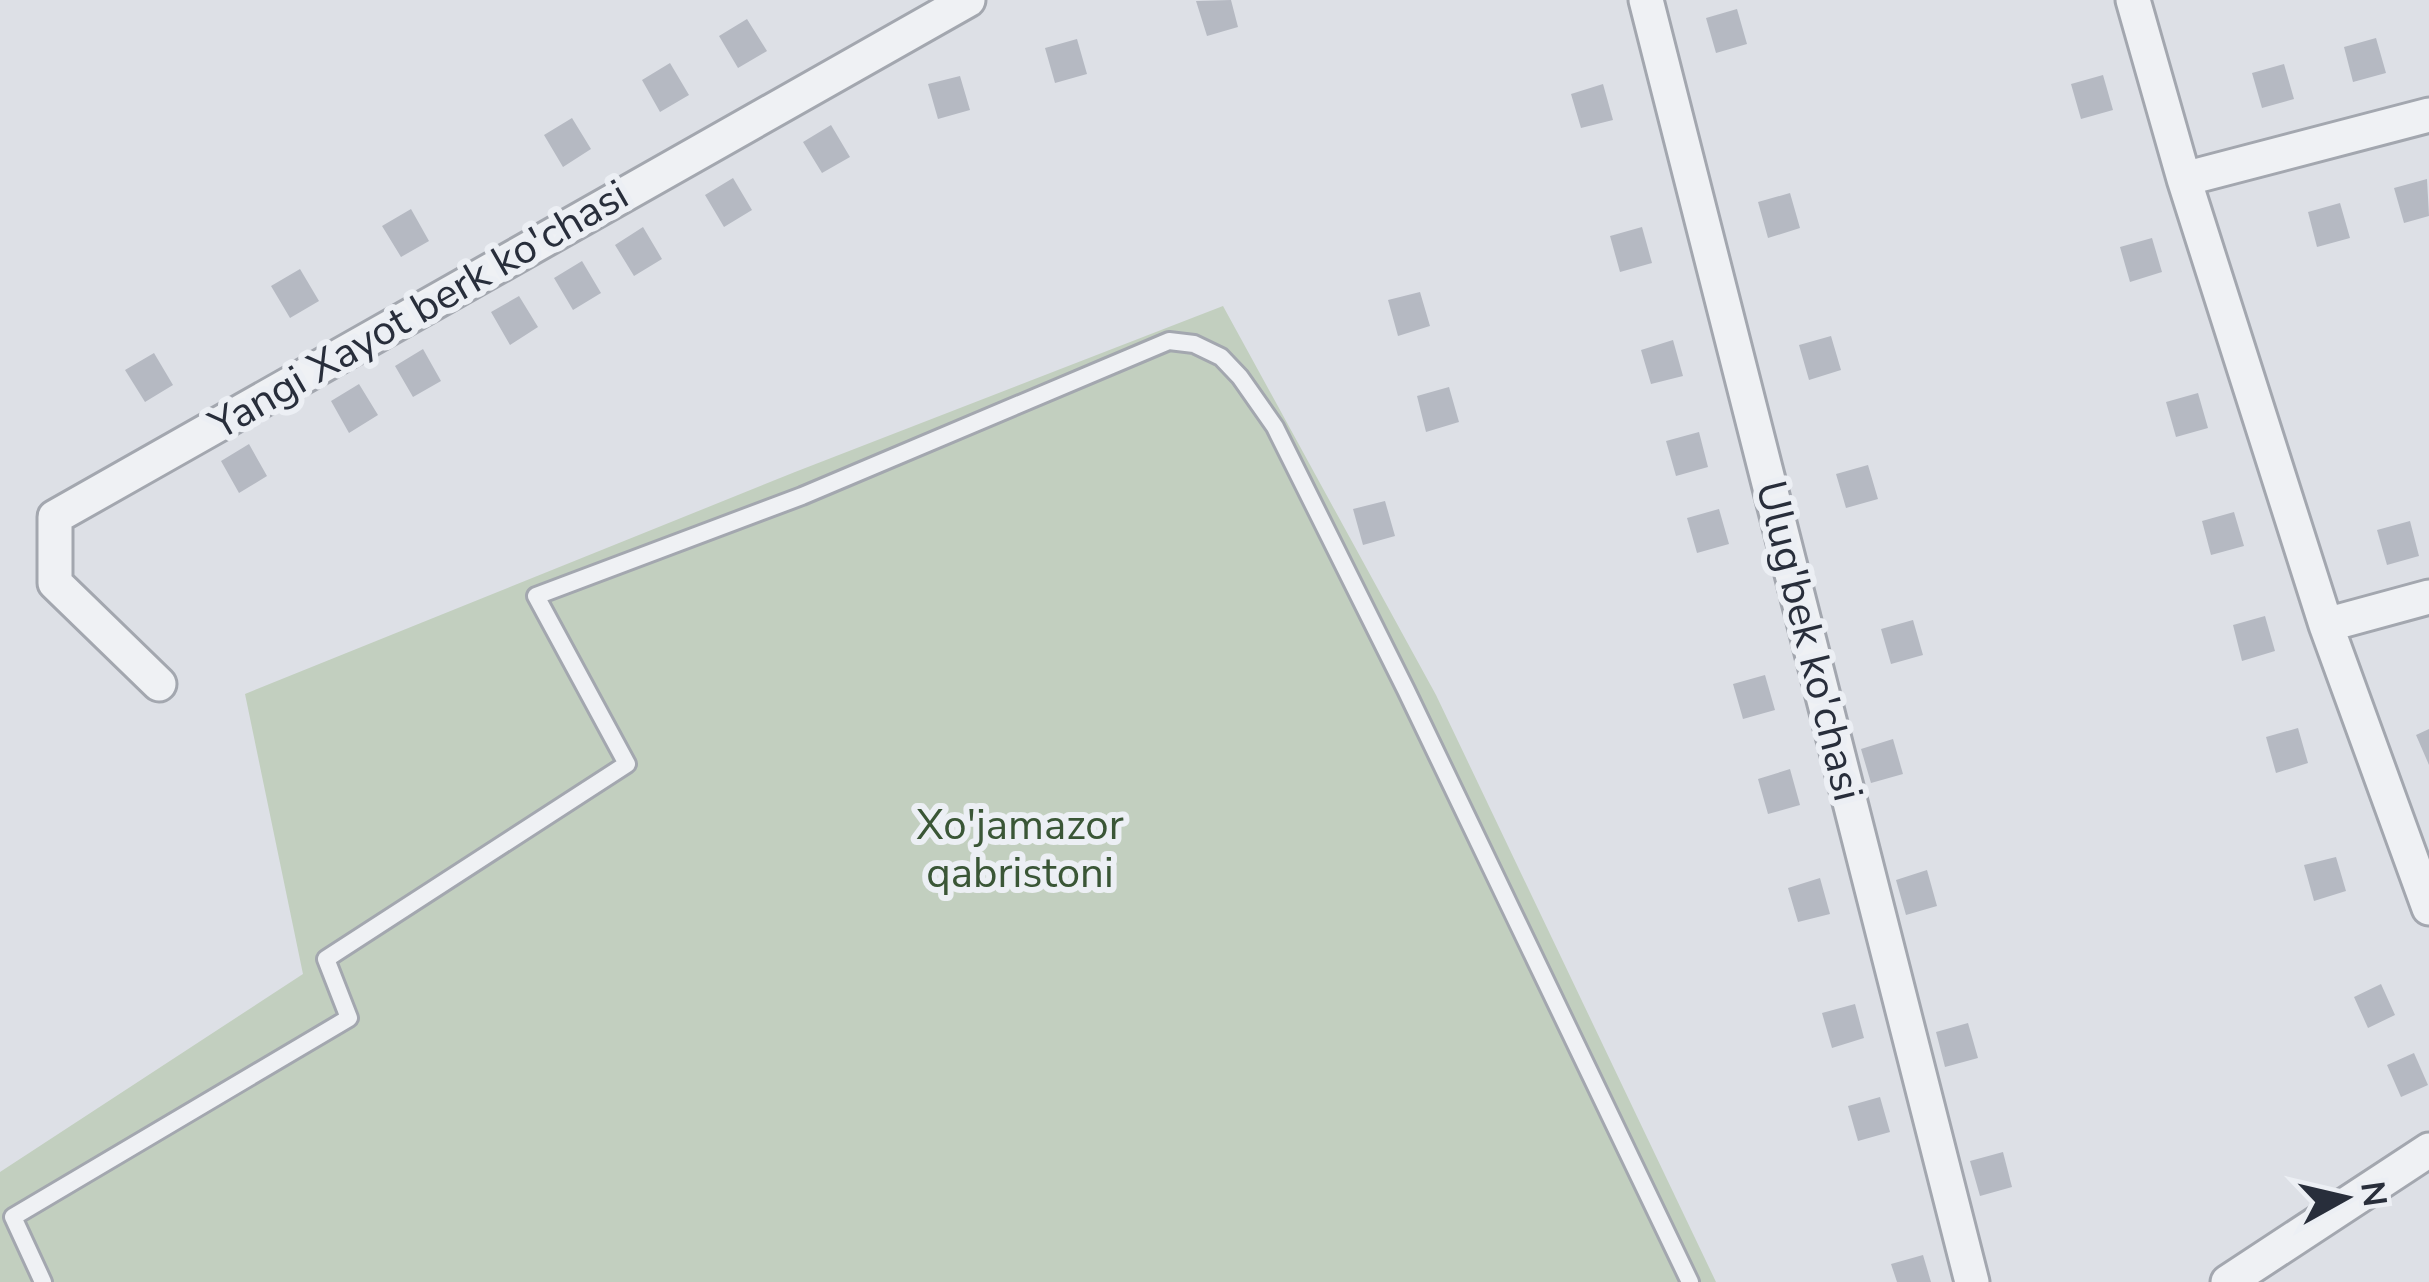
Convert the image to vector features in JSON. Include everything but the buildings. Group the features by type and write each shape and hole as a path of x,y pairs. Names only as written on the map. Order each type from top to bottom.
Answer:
{"street":[{"name":"Yangi Xayot berk ko'chasi","path":"159,684 55,583 55,517 968,0"},
{"name":"Ulug'bek ko'chasi","path":"1646,0 1972,1282"},
{"path":"2133,0 2184,179 2326,625 2429,908"},
{"path":"2184,179 2429,115"},
{"path":"2326,625 2429,597"},
{"path":"2228,1282 2429,1150"}],"lane":[{"path":"43,1282 13,1217 349,1018 326,959 628,764 536,596 802,496 1169,341 1194,344 1221,357 1275,427 1690,1282"}],"green space":[{"name":"Xo'jamazor qabristoni","path":"1223,306 1436,695 1716,1282 0,1282 0,1172 303,974 245,694"}]}
